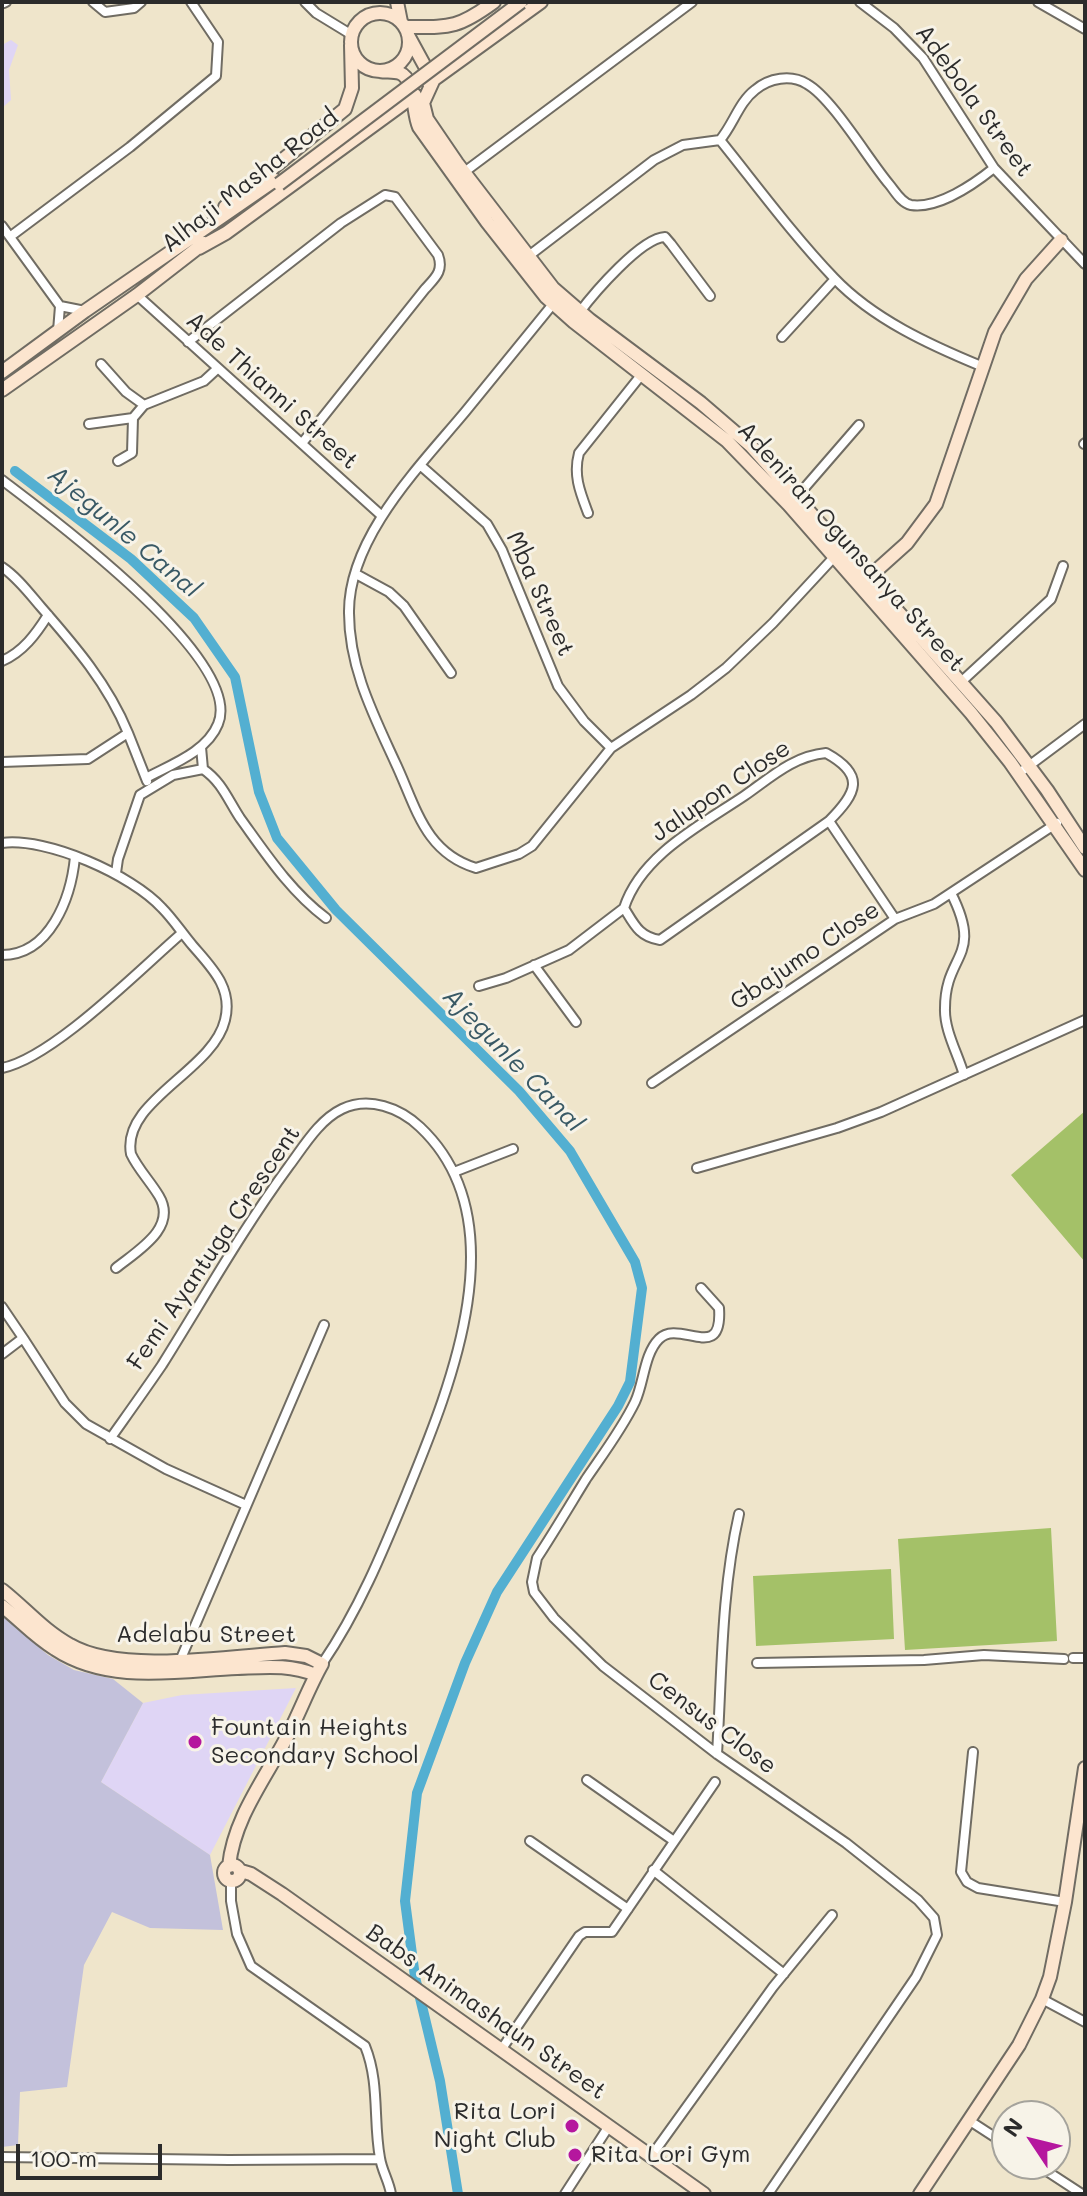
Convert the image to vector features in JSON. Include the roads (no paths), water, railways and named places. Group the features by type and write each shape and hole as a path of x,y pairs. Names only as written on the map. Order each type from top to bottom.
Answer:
{"main road":[{"path":"194,244 227,205 345,109 352,88 351,40 366,2"},
{"path":"397,2 405,29 433,81"},
{"path":"359,19 384,13 405,29 452,27 471,19 494,2"},
{"name":"Alhaji Masha Road","path":"277,182 511,2"},
{"name":"Alhaji Masha Road","path":"2,390 137,295 194,244 521,2"},
{"path":"194,244 226,233 541,2"},
{"path":"380,71 390,69 405,56 405,29"},
{"path":"351,40 360,64 402,74 413,96"},
{"name":"Adeniran Ogunsanya Street","path":"433,81 424,98 425,116 460,175"},
{"name":"Adeniran Ogunsanya Street","path":"413,96 413,111 419,127 460,175 553,304 577,317 739,434 971,713 1023,770"},
{"path":"868,578 907,543 936,504 981,366 1009,304 1026,279 1061,240"},
{"name":"Alhaji Masha Road","path":"2,372 85,311 194,244"},
{"name":"Adeniran Ogunsanya Street","path":"523,260 553,288 577,317 793,500"},
{"name":"Adeniran Ogunsanya Street","path":"839,554 868,578 961,682 1059,821 1085,870"},
{"name":"Adeniran Ogunsanya Street","path":"1059,821 1085,848"},
{"name":"Adelabu Street","path":"2,1590 44,1628 80,1650 122,1661 319,1669 235,1834 235,1869"},
{"name":"Adelabu Street","path":"2,1606 37,1637 76,1661 107,1670 178,1665"},
{"path":"920,2194 1019,2045 1042,1999 1050,1977 1065,1902 1085,1768"},
{"path":"231,1882 238,1879 235,1869"},
{"name":"Babs Animashaun Street","path":"235,1869 251,1874 273,1888 704,2194"}],"street":[{"path":"93,2 105,12 134,8 141,2"},
{"path":"11,236 216,76 218,42 191,2"},
{"path":"305,2 351,40"},
{"path":"460,175 692,2"},
{"name":"Adebola Street","path":"860,2 894,28 923,58 994,168 1085,264"},
{"path":"1038,2 1085,29"},
{"path":"523,260 654,160 683,145 720,140 754,90 776,79 806,83 821,95 875,168 905,202 914,206 938,201 969,188 994,168"},
{"path":"720,140 835,279 869,307 916,337 981,366"},
{"path":"188,342 352,215 385,195 395,197 438,255 441,263 439,274 303,442"},
{"path":"2,226 60,306 58,331"},
{"path":"577,317 638,252 661,237 671,244 710,296"},
{"path":"782,337 835,279"},
{"name":"Ade Thianni Street","path":"137,295 382,516"},
{"path":"553,304 420,465 382,516 365,548 349,611 351,644 359,679 420,819 433,841 449,857 476,868 519,854 532,846 611,748 726,668 839,554"},
{"path":"60,306 85,311"},
{"path":"101,364 126,392 144,405"},
{"path":"118,461 132,453 133,418 144,405 204,381 217,369"},
{"path":"588,513 578,488 576,468 579,453 642,374"},
{"path":"89,424 133,418"},
{"path":"793,500 859,425"},
{"name":"Mba Street","path":"420,465 487,524 502,550 558,686 584,721 611,748"},
{"path":"2,480 106,562 154,608 196,654 216,689 221,709 220,722 201,747 146,778"},
{"path":"961,682 1051,599 1063,566"},
{"path":"2,567 80,650 109,695 150,788"},
{"path":"356,574 389,592 404,606 451,673"},
{"path":"2,661 27,643 48,615"},
{"path":"1023,770 1085,724"},
{"path":"2,762 88,759 128,733"},
{"path":"201,747 203,769"},
{"name":"Jalupon Close","path":"479,986 569,950 624,908 629,892 668,848 791,763 812,754 826,753 853,775 853,794 829,821 660,940 648,938 639,932 624,908"},
{"path":"116,873 140,795 173,775 203,769 216,778 238,815 295,891 326,918"},
{"path":"829,821 895,919"},
{"name":"Gbajumo Close","path":"652,1083 895,919 916,913 951,893 1059,821"},
{"path":"2,843 44,847 116,873 162,907 220,976 227,1005 220,1035 207,1053 137,1119 129,1147 163,1204 162,1227 116,1268"},
{"path":"2,955 28,951 39,942 70,894 75,857"},
{"path":"951,893 963,916 966,941 949,982 944,1009 964,1075"},
{"path":"2,1068 16,1065 52,1044 182,933"},
{"path":"534,965 576,1022"},
{"path":"697,1168 852,1123 1085,1020"},
{"name":"Femi Ayantuga Crescent","path":"110,1439 161,1366 234,1245 315,1131 342,1109 364,1104 389,1107 411,1118 433,1138 454,1172 464,1196 469,1223 470,1279 454,1368 383,1551 353,1615 319,1669"},
{"path":"454,1172 513,1149"},
{"name":"Census Close","path":"701,1288 719,1308 719,1326 714,1334 706,1338 670,1333 660,1337 654,1346 637,1399 537,1558 532,1582 542,1605 597,1661 717,1754 846,1843 918,1900 934,1918 937,1935 916,1977 768,2194"},
{"path":"2,1307 65,1403 86,1424 166,1469 246,1505"},
{"path":"178,1665 324,1325"},
{"path":"2,1354 23,1338"},
{"path":"717,1754 722,1625 731,1548 739,1514"},
{"path":"757,1663 924,1660 984,1655 1085,1658"},
{"path":"973,1752 961,1872 967,1882 978,1888 1065,1902"},
{"path":"587,1780 674,1841"},
{"path":"501,2050 579,1936 585,1932 612,1932 715,1782"},
{"path":"530,1841 628,1909"},
{"path":"653,1870 784,1974"},
{"path":"231,1882 237,1934 251,1966 365,2046 375,2084 380,2159 391,2194"},
{"path":"652,2155 702,2082 832,1915"},
{"path":"1042,1999 1085,2022"},
{"path":"970,2121 991,2135"},
{"path":"565,2194 609,2126"},
{"path":"2,2157 380,2159"},
{"path":"1061,2180 1082,2194"}],"waterway":[{"name":"Ajegunle Canal","path":"15,471 131,559 194,618 235,677 259,792 277,838 336,910 519,1091 570,1151 635,1262 642,1288 630,1382 618,1406 497,1592 465,1663 417,1793 405,1901 415,1977 440,2081 458,2194"}],"place":[{"name":"Fountain Heights Secondary School","path":"195,1742"},
{"name":"Rita Lori Night Club","path":"572,2126"},
{"name":"Rita Lori Gym","path":"575,2155"}]}
